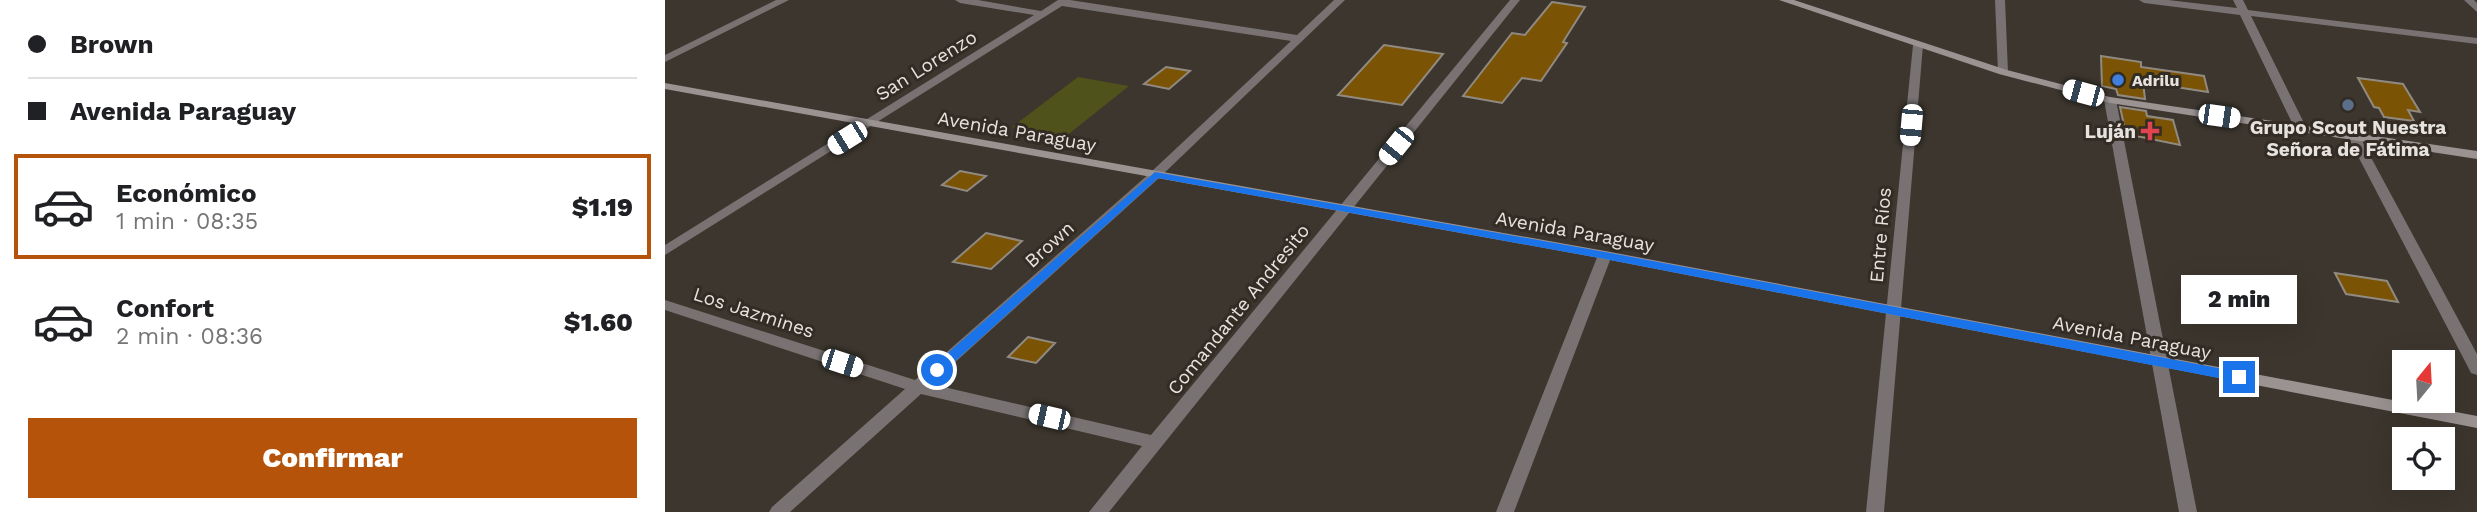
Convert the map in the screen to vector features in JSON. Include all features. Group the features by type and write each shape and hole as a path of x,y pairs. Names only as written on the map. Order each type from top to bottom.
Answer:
{"main road":[{"path":"1784,0 2003,72 2110,100 2477,155"},
{"name":"Avenida Paraguay","path":"665,86 1605,255 2477,422"}],"street":[{"path":"665,59 784,0"},
{"path":"960,0 1044,13"},
{"name":"Brown","path":"778,512 1155,175 1340,0"},
{"name":"Comandante Andresito","path":"1098,512 1515,0"},
{"path":"2000,0 2003,72"},
{"path":"2144,0 2477,41"},
{"path":"2238,0 2301,129"},
{"path":"2469,0 2477,9"},
{"path":"1063,1 1300,39"},
{"name":"San Lorenzo","path":"665,251 1063,1"},
{"name":"Entre Ríos","path":"1875,512 1917,45"},
{"path":"2110,100 2188,512"},
{"path":"2354,137 2477,369"},
{"path":"1505,512 1605,255"},
{"name":"Los Jazmines","path":"665,305 917,387 1154,442"}],"green space":[{"path":"1078,77 1129,86 1065,137 1012,127"}],"building":[{"path":"1552,2 1585,7 1563,42 1567,43 1541,81 1522,78 1502,103 1463,96 1512,33 1525,35"},
{"path":"1384,45 1443,54 1402,105 1338,95"},
{"path":"2101,56 2141,62 2141,67 2204,76 2208,92 2143,82 2145,99 2118,95 2116,89 2102,86"},
{"path":"1166,67 1190,71 1169,89 1144,84"},
{"path":"2358,78 2403,84 2420,112 2408,110 2414,121 2384,117 2379,108 2374,107"},
{"path":"2120,107 2146,111 2147,116 2173,120 2180,145 2126,134"},
{"path":"960,171 986,176 967,191 942,185"},
{"path":"986,233 1022,241 991,269 953,262"},
{"path":"2335,273 2387,281 2398,302 2346,294"},
{"path":"1028,337 1055,343 1036,363 1008,357"}],"place":[{"name":"Adrilu","path":"2118,80"},
{"name":"Grupo Scout Nuestra Señora de Fátima","path":"2348,105"},
{"name":"Luján","path":"2150,131"}],"route":[{"path":"937,370 1155,175 1605,255 2239,377"}]}
